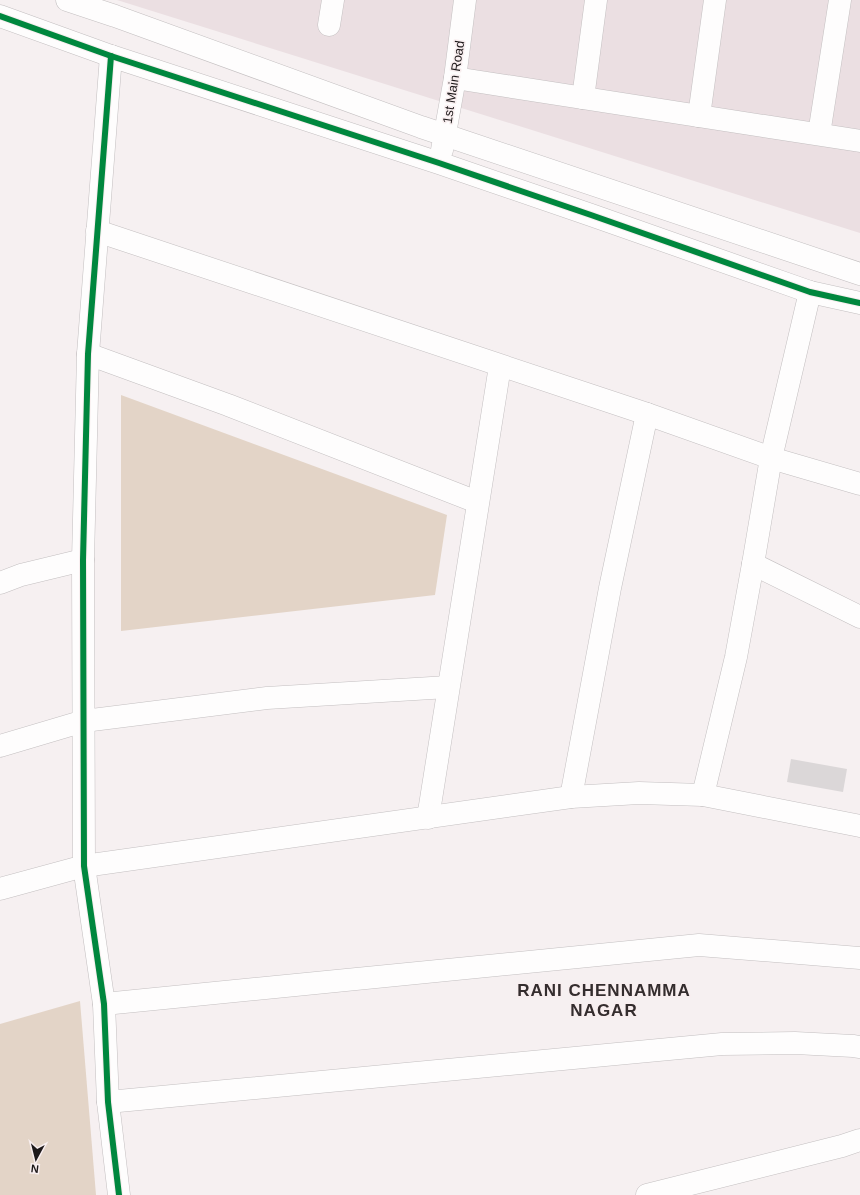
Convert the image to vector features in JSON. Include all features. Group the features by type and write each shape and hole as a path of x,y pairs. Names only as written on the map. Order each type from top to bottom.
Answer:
{"street":[{"path":"67,0 116,16 445,135 860,274"},
{"path":"329,25 333,0"},
{"name":"1st Main Road","path":"439,163 455,78 465,0"},
{"path":"583,98 596,0"},
{"path":"699,116 715,0"},
{"path":"819,134 840,0"},
{"path":"0,16 111,56 439,163 810,292 860,303"},
{"path":"111,56 88,354 83,560 84,866 104,1004 108,1102 119,1195"},
{"path":"455,78 860,141"},
{"path":"97,231 647,414 771,458 860,484"},
{"path":"703,795 736,657 771,458 810,292"},
{"path":"88,354 235,408 477,502"},
{"path":"428,818 477,502 500,366"},
{"path":"571,797 610,588 647,414"},
{"path":"0,583 83,560"},
{"path":"753,564 860,617"},
{"path":"0,746 84,721 267,698 448,687"},
{"path":"0,889 84,866 571,797 638,793 703,795 860,826"},
{"path":"104,1004 699,945 860,958"},
{"path":"108,1102 722,1044 795,1043 860,1047"},
{"path":"647,1195 842,1146 860,1140"}],"shaded area":[{"path":"117,0 860,0 860,233"},
{"path":"121,395 447,515 435,595 121,631"},
{"path":"80,1001 96,1195 0,1195 0,1024"}],"building":[{"path":"791,759 847,769 843,792 787,782"}],"cycle path":[{"path":"0,16 111,56 439,163 810,292 860,303"},
{"path":"111,56 88,354 83,560 84,866 104,1004 108,1102 119,1195"}],"district":[{"name":"RANI CHENNAMMA NAGAR","path":"604,1000"}]}
